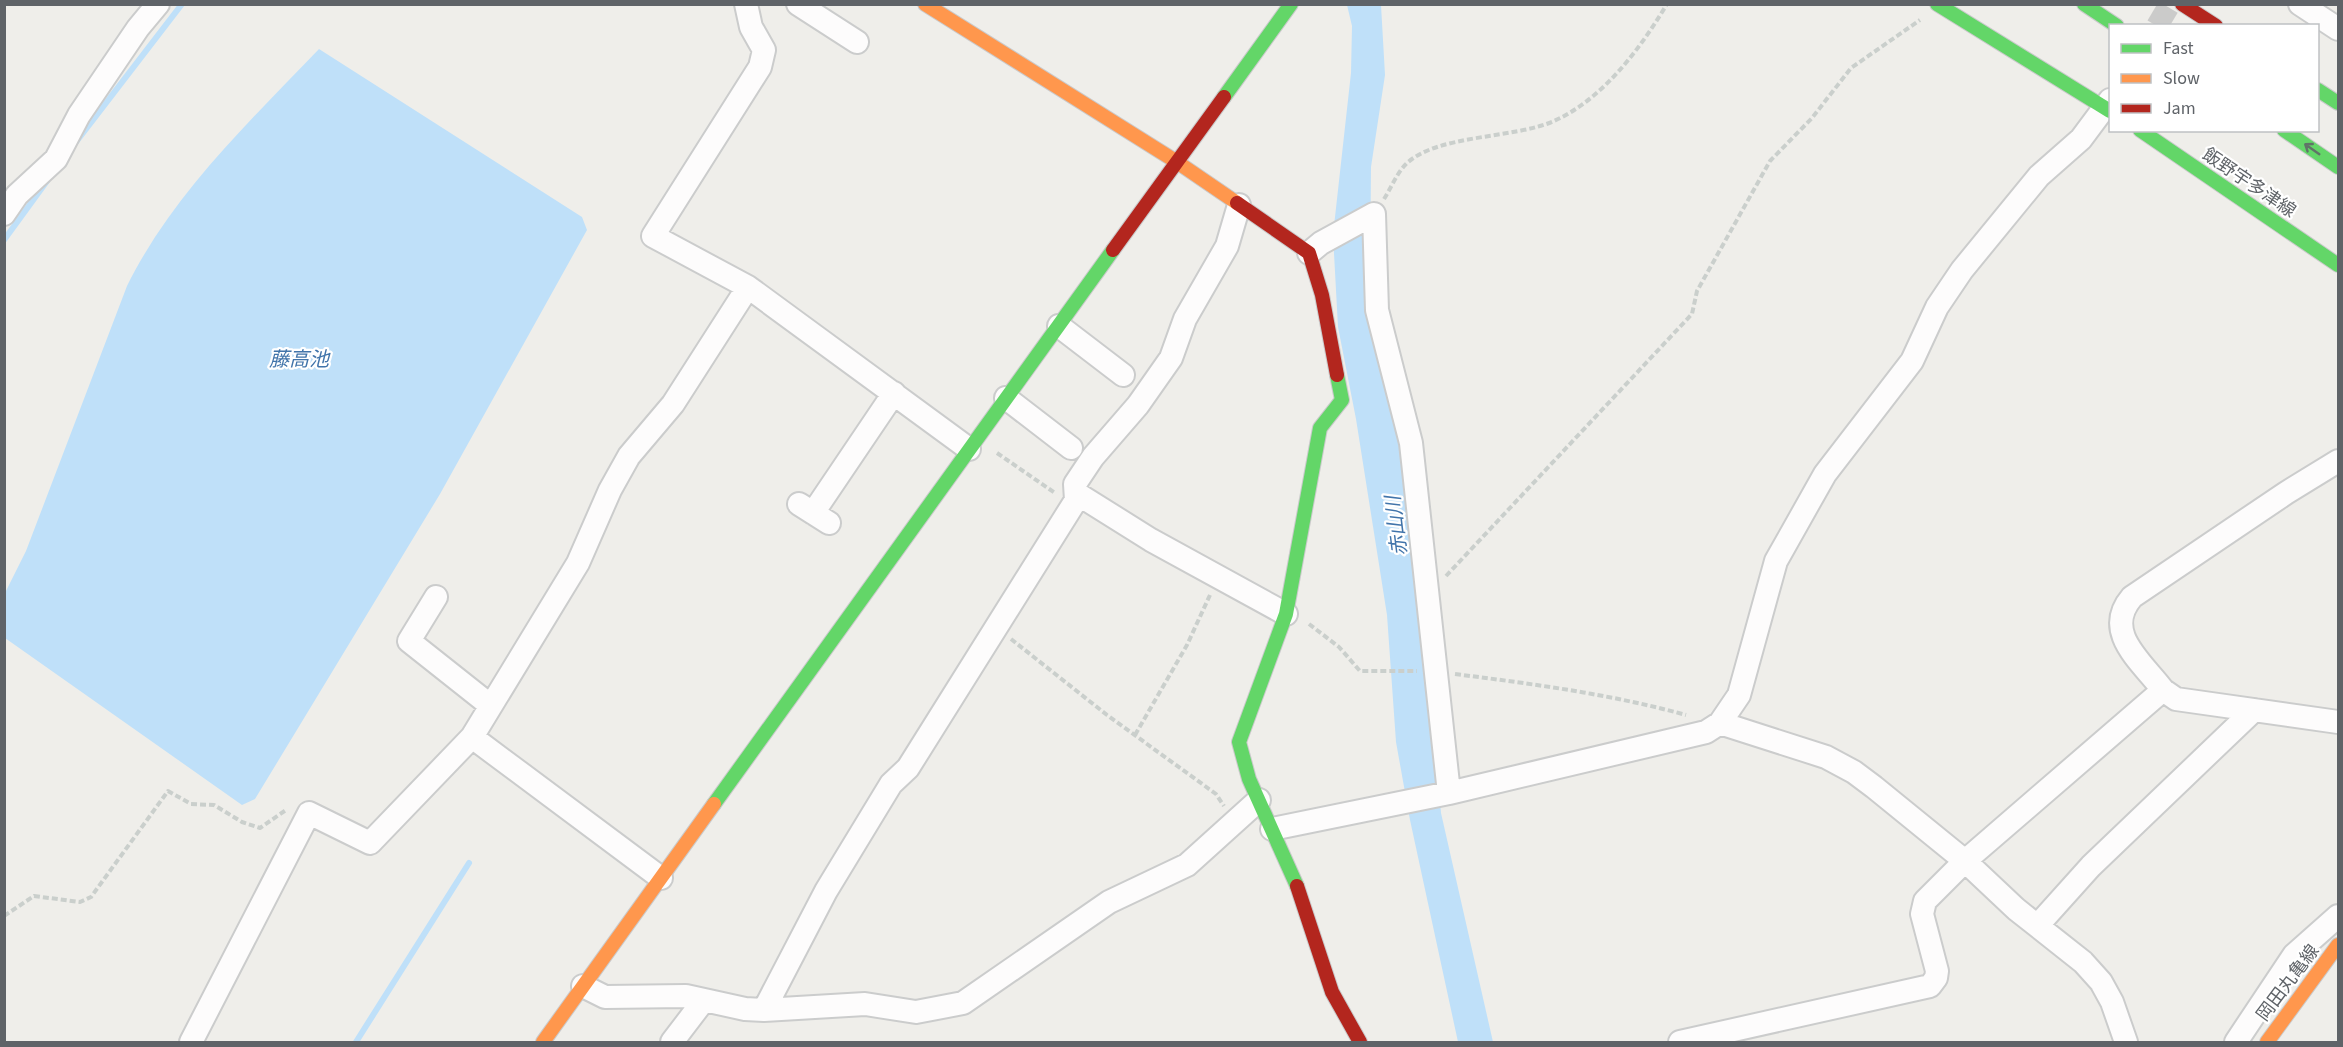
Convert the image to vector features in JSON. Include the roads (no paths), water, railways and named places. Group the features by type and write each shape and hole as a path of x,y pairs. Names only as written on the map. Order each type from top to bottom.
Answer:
{"main road":[{"path":"925,4 1177,162 1239,205 1315,248 1342,400 1320,428 1306,493 1286,614 1239,742 1249,779 1295,881 1332,992 1360,1042"},
{"path":"543,1042 1292,4"},
{"path":"2084,4 2115,24"},
{"path":"2182,4 2213,24"},
{"path":"1938,5 2109,106"},
{"path":"2319,91 2338,103"},
{"name":"飯野宇多津線","path":"2143,132 2338,265"},
{"path":"2287,132 2338,168"},
{"name":"岡田丸亀線","path":"2267,1042 2338,945"}],"street":[{"path":"4,214 17,195 56,159 79,116 138,28 158,4"},
{"path":"746,4 751,27 764,50 760,67 653,236 747,287 894,393 973,444"},
{"path":"798,4 857,42"},
{"path":"2300,4 2338,29"},
{"path":"1272,829 1449,793 1706,732 1720,723 1739,695 1776,561 1824,474 1912,361 1937,307 1962,270 2039,176 2081,139 2109,106"},
{"path":"764,1010 826,891 891,784 908,768 996,627 1074,499 1075,484 1093,457 1138,405 1171,358 1185,319 1227,246 1239,205"},
{"path":"1315,248 1374,214 1377,310 1411,443 1449,793"},
{"path":"191,1042 309,813 370,843 472,737 578,563 610,490 629,456 672,404 747,287"},
{"path":"1059,326 1123,375"},
{"path":"814,513 894,393"},
{"path":"1006,398 1071,448"},
{"path":"2338,461 2257,512 2133,597 2122,609 2119,624 2124,639 2163,690 2176,699 2338,722"},
{"path":"1074,499 1286,614"},
{"path":"436,597 409,641 490,706"},
{"path":"1680,1042 1746,1035 1930,986 1936,978 1937,971 1922,914 1925,901 1965,861 2163,690"},
{"path":"2038,925 2091,866 2254,710"},
{"path":"1720,723 1797,746 1854,772 1965,861 2016,909 2084,962 2101,982 2112,1002 2126,1042"},
{"path":"472,737 661,878"},
{"path":"583,986 605,997 686,996 745,1009 764,1010 865,1004 916,1012 963,1003 1109,902 1187,865 1259,800"},
{"path":"2236,1042 2294,956 2338,916"},
{"path":"672,1042 704,1000"}],"water":[{"name":"赤山川","path":"1347,5 1381,5 1385,75 1371,167 1370,285 1396,415 1424,612 1441,813 1493,1042 1458,1042 1410,820 1396,742 1387,615 1356,419 1338,327 1333,235 1351,73 1352,26"},
{"name":"藤高池","path":"319,49 582,217 587,230 440,494 255,799 242,805 5,638 5,593 26,551 127,286 145,253 189,190 239,132"}],"waterway":[{"path":"76,142 182,4"},
{"path":"4,240 47,181"},
{"path":"356,1042 469,863"}],"tunnel":[{"path":"2158,24 2170,4"}]}
